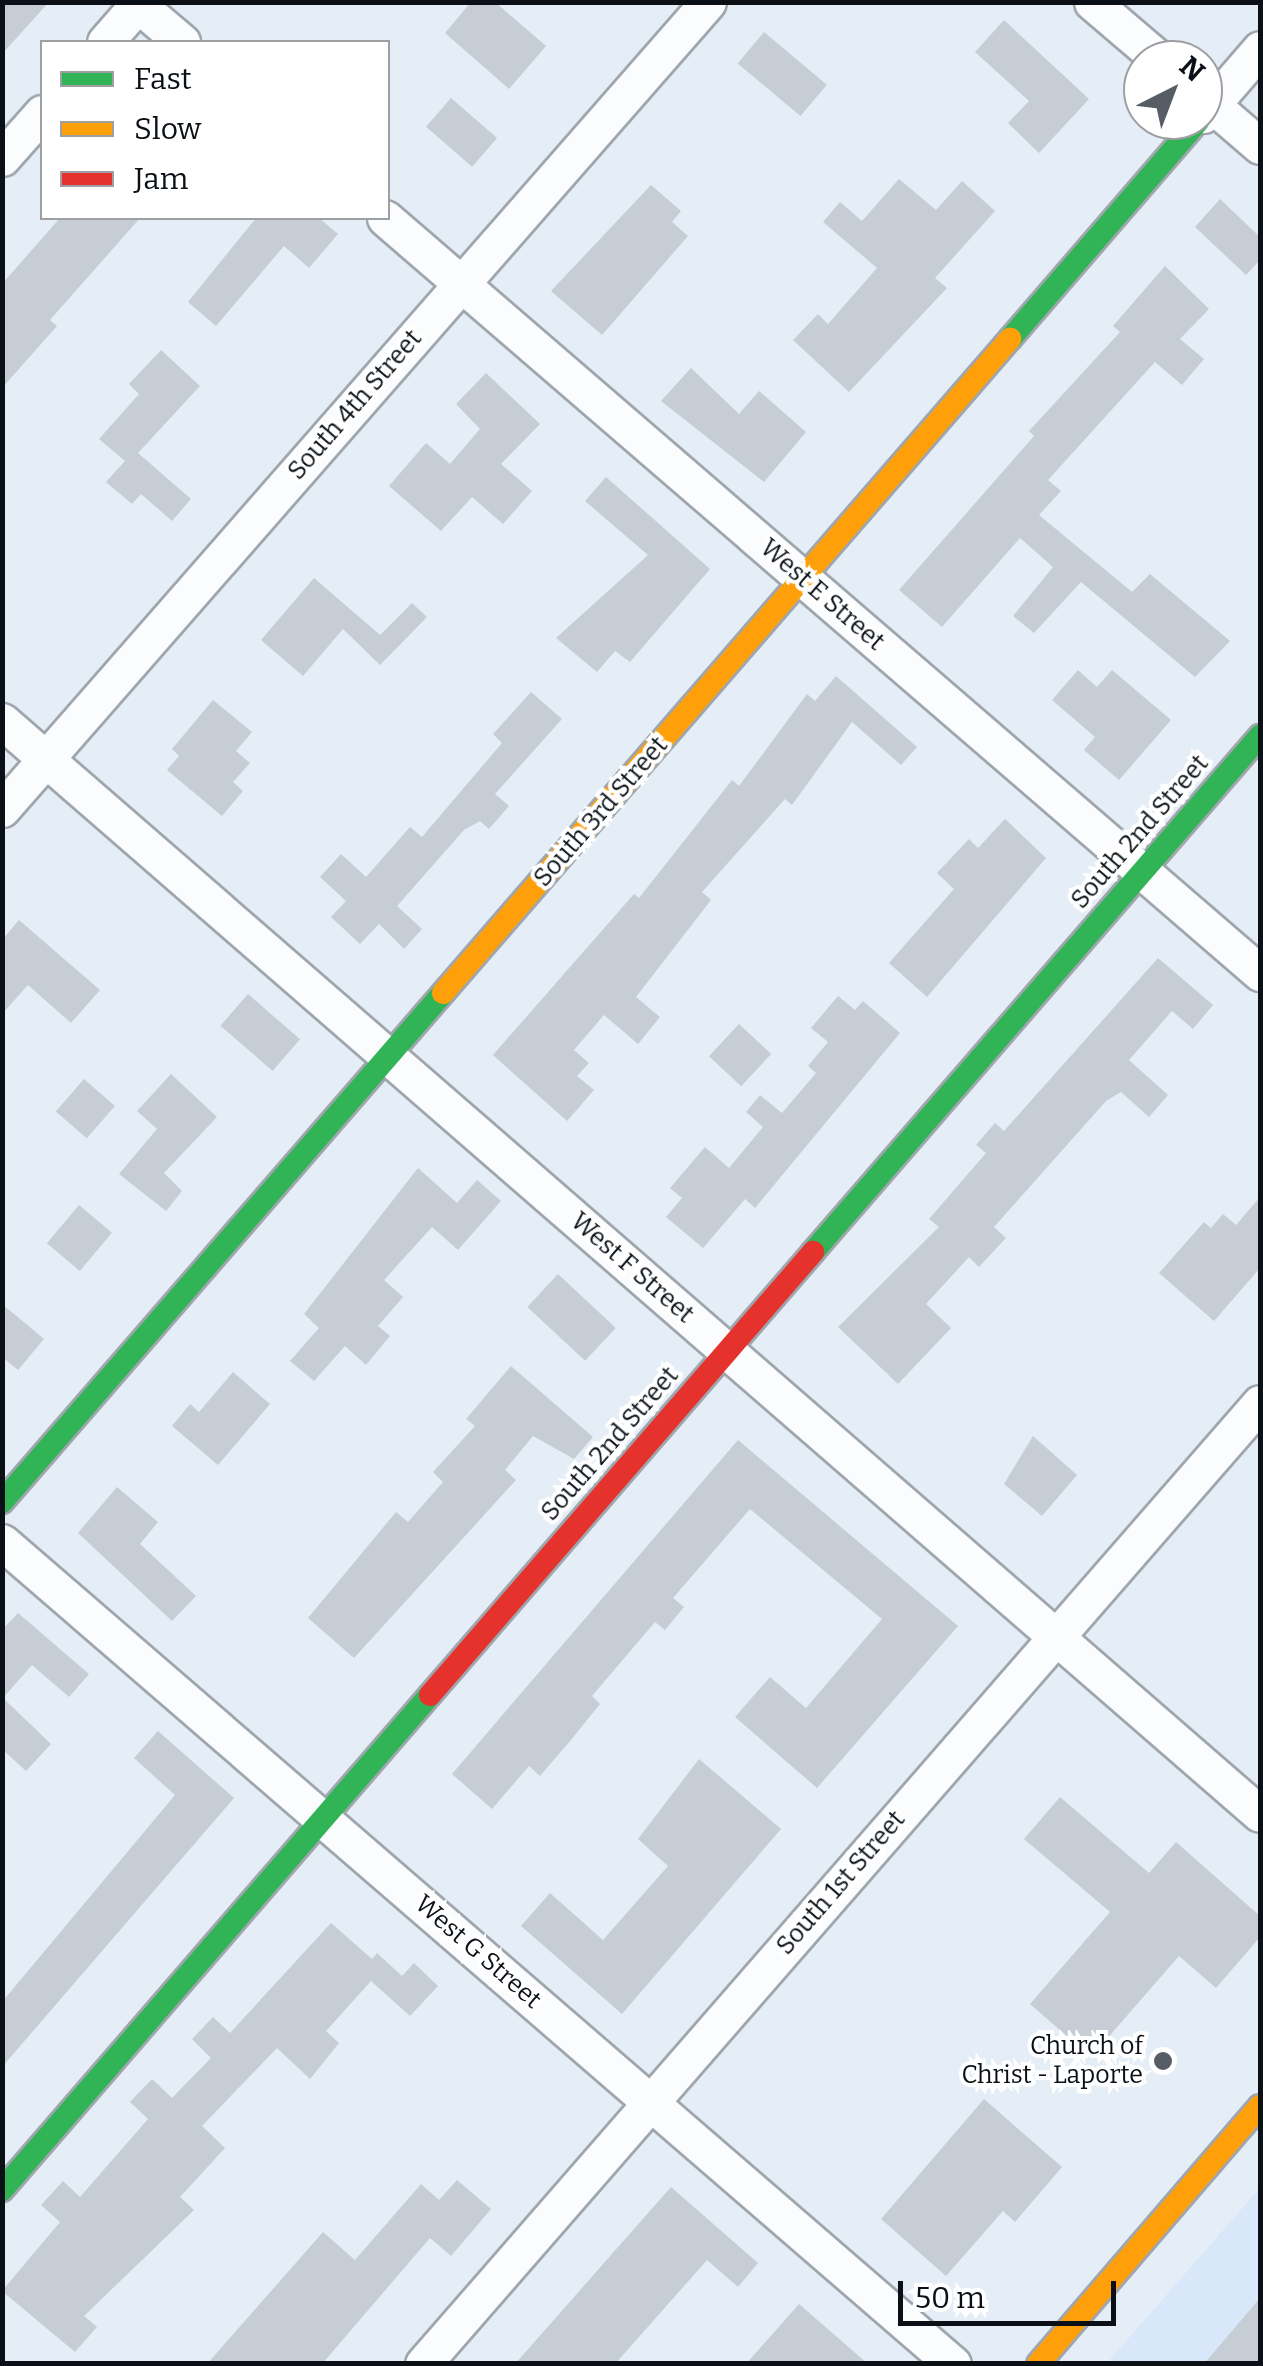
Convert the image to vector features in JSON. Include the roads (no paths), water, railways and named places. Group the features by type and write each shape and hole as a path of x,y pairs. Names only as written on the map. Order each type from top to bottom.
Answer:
{"street":[{"name":"South 4th Street","path":"2,809 708,2"},
{"path":"1092,2 1137,40"},
{"path":"107,40 138,3 180,40"},
{"name":"South 3rd Street","path":"1223,89 1260,49"},
{"path":"2,158 40,115"},
{"path":"1223,122 1260,146"},
{"name":"South 3rd Street","path":"2,1502 390,1058 1177,140"},
{"name":"West E Street","path":"387,220 1260,973"},
{"name":"West F Street","path":"2,721 1260,1814"},
{"name":"South 2nd Street","path":"2,2190 1260,736"},
{"name":"South 1st Street","path":"424,2364 1260,1403"},
{"name":"West G Street","path":"2,1542 953,2364"},
{"path":"1038,2364 1260,2106"}],"place":[{"name":"Church of Christ - Laporte","path":"1163,2061"}]}
